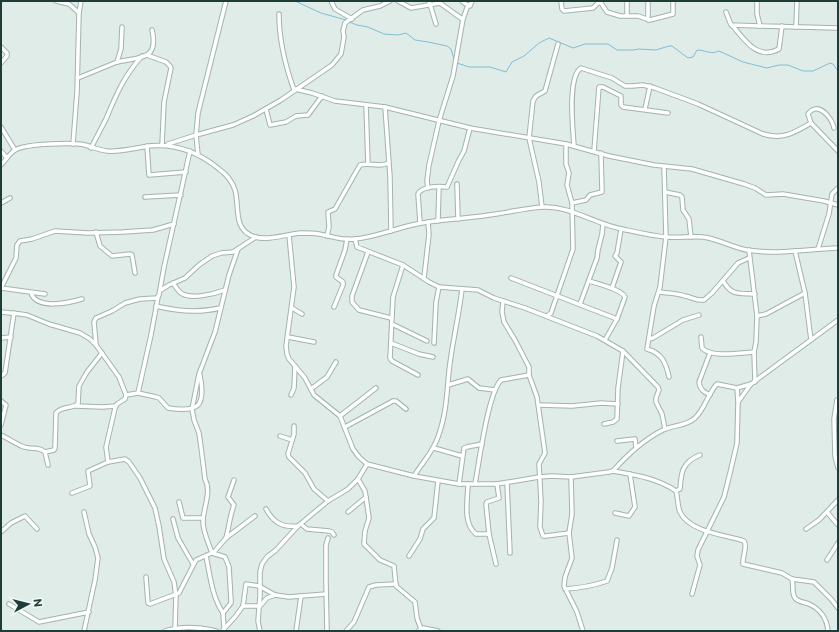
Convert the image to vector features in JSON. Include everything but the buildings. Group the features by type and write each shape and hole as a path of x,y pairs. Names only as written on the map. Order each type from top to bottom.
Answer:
{"street":[{"path":"56,1 69,4 79,13"},
{"path":"73,144 78,78 79,13 81,1"},
{"path":"198,155 196,135 198,113 226,1"},
{"path":"331,1 335,9 352,19"},
{"path":"167,145 232,125 266,109 327,68 338,58 342,48 344,37 342,31 345,23 363,10 380,6 390,1"},
{"path":"398,1 411,8 429,3 440,3 463,19"},
{"path":"420,1 421,6"},
{"path":"462,1 468,5"},
{"path":"428,188 427,181 429,165 439,121 453,76 463,19 468,5 470,6 472,1"},
{"path":"561,1 563,11 567,12 593,8 598,3 602,2 607,12 627,16 638,16 648,20 673,14 673,1"},
{"path":"627,1 627,16"},
{"path":"648,1 648,20"},
{"path":"758,1 758,19 760,26"},
{"path":"796,27 797,1"},
{"path":"429,3 436,24"},
{"path":"726,12 729,23 753,49 767,52 779,49 782,26"},
{"path":"279,14 279,32 283,54 294,90"},
{"path":"732,25 838,28"},
{"path":"117,62 121,49 122,27"},
{"path":"78,78 117,62 151,53 154,45 152,30"},
{"path":"542,207 539,182 529,138 533,101 536,96 545,91 558,44"},
{"path":"1,48 8,53 1,63"},
{"path":"147,55 168,64 171,68 164,102 162,145"},
{"path":"91,148 105,120 111,103 123,82 142,56"},
{"path":"574,146 572,126 572,92 579,68 612,78 625,86 643,84 650,86 698,104 763,134 773,137 783,136 795,132 811,123"},
{"path":"645,109 650,86"},
{"path":"594,151 599,87 603,87 621,96 622,106 668,113"},
{"path":"294,90 322,96 335,101 385,107 470,128 566,144 664,167 692,169 744,184 755,188 766,195 783,194 838,205"},
{"path":"266,109 270,125 280,123 296,116 308,115 322,96"},
{"path":"366,105 368,164"},
{"path":"385,107 390,177 391,231"},
{"path":"834,128 830,117 822,110 816,109 808,114 811,123 838,150"},
{"path":"1,127 15,150"},
{"path":"420,223 418,194 420,190 447,187 458,160 464,151 470,128"},
{"path":"547,316 551,313 572,253 572,203 567,185 569,173 566,164 566,144"},
{"path":"1,165 15,150 35,145 86,145 91,148 111,151 167,145 198,155 219,169 231,180 236,193 239,222 245,230 256,237"},
{"path":"147,146 149,175 186,172"},
{"path":"1,151 8,158"},
{"path":"138,393 190,152"},
{"path":"572,203 586,200 590,194 602,192 601,153"},
{"path":"327,236 329,227 328,212 335,208 360,165 384,165 388,163"},
{"path":"664,167 666,237 660,287 654,306 647,349 655,352 666,362 669,377"},
{"path":"457,184 458,219"},
{"path":"438,187 438,221"},
{"path":"818,249 829,214 832,194 838,188"},
{"path":"665,192 680,195 682,197 683,210 689,219 691,237"},
{"path":"145,197 181,195"},
{"path":"1,203 10,198"},
{"path":"161,290 185,278 199,265 212,256 221,253 233,252 256,237 317,234 355,239 420,223 542,207 560,208 572,211 603,224 621,229 666,237 707,238 732,247 749,250 782,253 838,248"},
{"path":"424,278 430,234 428,222"},
{"path":"45,294 1,288 16,258 17,245 20,241 32,239 54,230 96,232 153,230 174,224"},
{"path":"580,304 597,258 603,224"},
{"path":"612,288 621,262 615,256 617,253 621,229"},
{"path":"96,232 100,246 112,256 132,255 135,273"},
{"path":"289,235 294,287 287,354 289,359 305,378 310,389 319,400 340,416 353,449 367,464 414,476 458,484 497,484 539,477 592,476 613,471 630,474 665,484 676,491 679,510 682,516 689,523 744,541 746,544 743,564 782,573 792,579 814,582 836,601 838,608"},
{"path":"334,307 343,285 343,282 336,278 336,275 347,239"},
{"path":"355,239 357,247 403,265 439,287 478,290 605,340 623,351 640,366 658,386 659,390 655,400 662,414 664,429"},
{"path":"212,553 203,526 204,507 208,492 199,433 192,409 200,374 215,332 220,308 238,248"},
{"path":"749,250 757,316 753,383"},
{"path":"795,251 805,293 811,340"},
{"path":"368,252 352,296 352,302 359,310 391,318"},
{"path":"658,292 678,294 695,300 704,300 738,263 749,258"},
{"path":"403,265 393,297 390,358 392,361 418,375"},
{"path":"511,278 617,318"},
{"path":"588,281 612,288 623,294 625,297 617,318 605,340"},
{"path":"722,282 728,290 732,292 755,294"},
{"path":"173,283 180,293 193,296 225,290"},
{"path":"434,343 436,302 439,287"},
{"path":"414,476 434,448 442,425 462,289"},
{"path":"31,293 34,299 40,302 66,304 82,299"},
{"path":"757,316 766,314 805,293"},
{"path":"96,345 94,322 96,318 125,303 158,297"},
{"path":"503,301 503,319 529,366 529,375 535,389 539,405 545,453 539,464 541,534 546,536 569,533"},
{"path":"156,306 170,309 191,310 212,310 220,308"},
{"path":"292,308 302,314"},
{"path":"1,312 27,315 49,324 80,333 96,345 120,377 126,394 125,399 116,406 76,406 60,409 56,413 55,448 52,452 45,452 42,449 37,448 26,448 1,435"},
{"path":"1,380 2,375 5,373 14,313"},
{"path":"649,339 654,338 683,320 699,315"},
{"path":"738,402 753,383 838,320"},
{"path":"392,324 427,341"},
{"path":"1,338 11,337"},
{"path":"288,337 314,342"},
{"path":"701,337 702,349 710,353 729,354 754,352"},
{"path":"391,344 433,357"},
{"path":"604,424 613,422 617,419 618,388 623,351"},
{"path":"76,406 78,403 79,386 87,372 102,353"},
{"path":"710,353 699,382 699,385 703,391 710,395"},
{"path":"310,389 327,376 336,362"},
{"path":"291,395 294,388 296,366"},
{"path":"126,394 138,393 159,398 168,408 192,409 197,406 202,399 200,374"},
{"path":"475,484 487,417 495,390 501,380 529,375"},
{"path":"448,385 468,380 479,388 495,390"},
{"path":"613,471 636,447 664,429 694,419 700,413 717,384 737,388 753,383"},
{"path":"340,416 376,388"},
{"path":"692,594 700,565 697,552 724,497 730,473 736,443 738,402 737,388"},
{"path":"837,400 834,419 838,468"},
{"path":"1,401 6,405 1,426"},
{"path":"345,427 393,401 396,401 406,409"},
{"path":"539,405 580,406 601,403 618,404"},
{"path":"108,462 106,447 116,406"},
{"path":"294,426 288,454 289,458 302,469 314,489 328,501"},
{"path":"280,436 292,440"},
{"path":"617,442 635,439 636,447"},
{"path":"458,484 462,456 465,447 482,444"},
{"path":"434,448 462,456"},
{"path":"45,452 48,465"},
{"path":"676,491 680,489 681,473 684,467 693,457 700,455"},
{"path":"72,493 90,486 88,470 108,462 125,459 128,461 140,478 152,500 159,526 164,559 171,574 176,596 175,628"},
{"path":"260,631 258,625 260,596 259,586 260,572 264,560 276,550 299,525 328,501 348,489 358,479 367,464"},
{"path":"615,513 629,516 635,507 630,474"},
{"path":"571,477 572,514 569,533 572,558 564,582 565,589 577,612 583,631"},
{"path":"358,479 366,497 369,518 365,531 364,544 380,560 394,566 396,584 415,602 416,618 420,630 438,631"},
{"path":"226,538 230,527 231,512 234,505 228,497 234,480"},
{"path":"409,556 420,539 423,528 434,518 438,481"},
{"path":"507,483 510,553"},
{"path":"468,484 467,518 471,529 476,534 489,534"},
{"path":"496,564 489,534 486,502 499,498 497,484"},
{"path":"348,512 366,497"},
{"path":"806,529 827,512 838,500"},
{"path":"179,502 183,518 203,518"},
{"path":"266,509 275,522 280,524 293,526 299,525 307,529 329,531 334,535"},
{"path":"84,512 89,534 98,558 89,612 84,631"},
{"path":"827,512 838,525"},
{"path":"1,532 11,523 24,516 37,529"},
{"path":"146,577 148,603 150,604 176,596 182,589 193,564 198,558 206,556 217,550 226,538 255,516"},
{"path":"173,519 178,538 193,564"},
{"path":"327,631 326,545 328,538"},
{"path":"565,589 585,588 592,584 607,581 612,568 617,540"},
{"path":"827,560 838,543"},
{"path":"212,553 225,557 229,567 231,603 224,613 223,630"},
{"path":"206,556 216,600 224,613"},
{"path":"792,579 792,590 794,597 810,604 823,615 827,622 828,631"},
{"path":"223,630 243,606 246,584 259,586 275,595 289,597 326,594"},
{"path":"346,631 354,622 369,587 376,585 396,584"},
{"path":"259,607 267,598 275,595"},
{"path":"296,631 301,596"},
{"path":"9,604 39,622 89,612"},
{"path":"243,606 259,607"},
{"path":"165,631 175,628 199,628 216,631"}],"waterway":[{"path":"295,1 321,13 346,20"},
{"path":"349,22 368,27 384,34 398,35 406,33 415,40 447,46 451,49 454,59"},
{"path":"457,63 469,67 490,67 506,72 512,62 524,56 539,43 549,38 573,48 585,44 608,44 617,50 656,50 672,46 688,58 693,57 697,50 710,52 719,51 743,62 767,68 779,65 788,65 803,71 813,71 830,63 833,64 838,71"}]}
